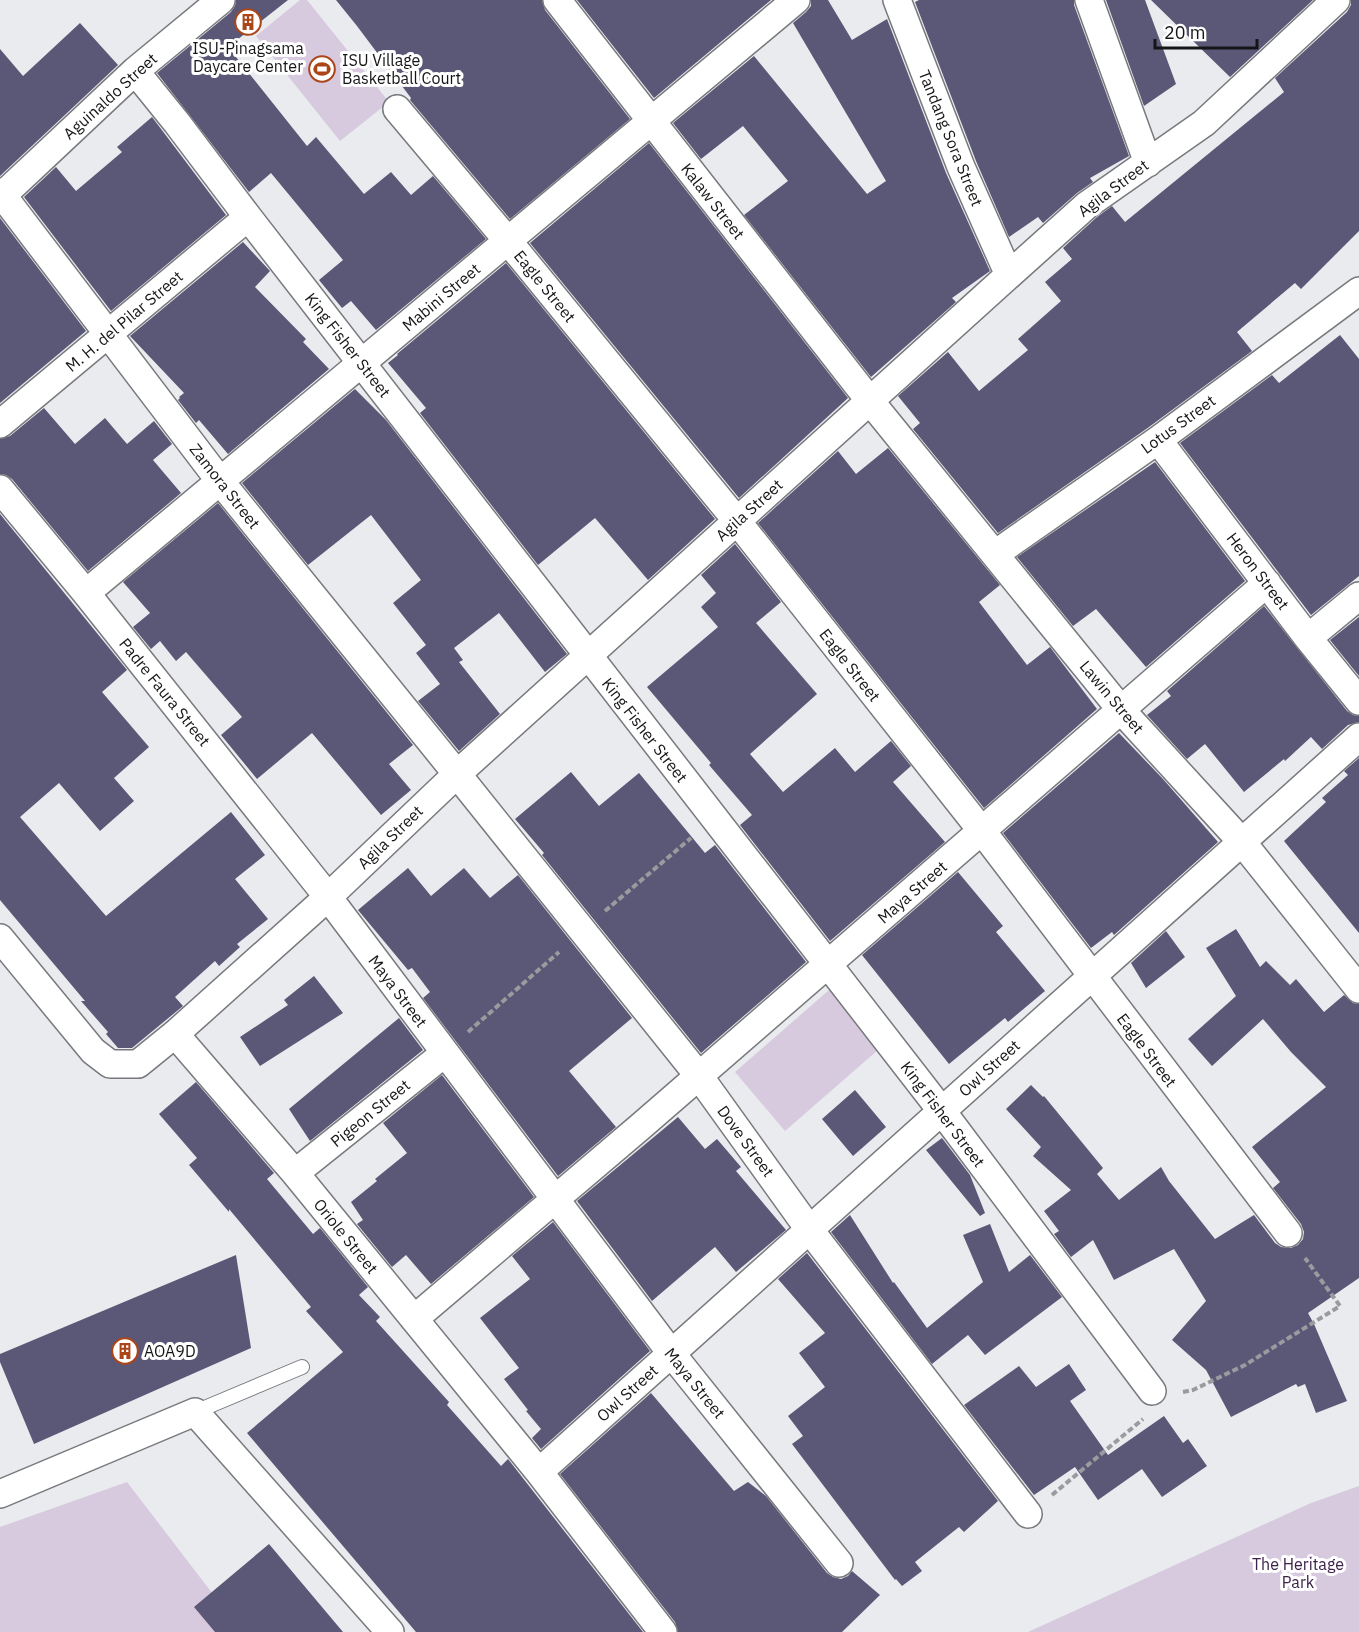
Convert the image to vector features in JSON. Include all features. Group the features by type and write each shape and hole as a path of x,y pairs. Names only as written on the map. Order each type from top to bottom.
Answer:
{"street":[{"name":"Aguinaldo Street","path":"1,193 135,71 221,0"},
{"name":"Kalaw Street","path":"557,0 870,401"},
{"name":"Mabini Street","path":"86,593 796,0"},
{"name":"Tandang Sora Street","path":"897,0 961,167 1009,275"},
{"path":"1089,0 1148,163"},
{"name":"Agila Street","path":"175,1034 328,897 457,774 1087,205 1204,123 1320,5"},
{"name":"King Fisher Street","path":"135,71 941,1110 1158,1394"},
{"name":"Eagle Street","path":"397,110 508,241 737,520 982,831 1287,1233"},
{"name":"Zamora Street","path":"1,193 220,481 457,774"},
{"name":"M. H. del Pilar Street","path":"0,424 248,218"},
{"name":"Lotus Street","path":"995,554 1158,440 1359,291"},
{"name":"Lawin Street","path":"870,401 1122,711 1242,842 1359,989"},
{"name":"Heron Street","path":"1158,440 1308,638 1359,701"},
{"name":"Padre Faura Street","path":"0,489 86,593 328,897"},
{"name":"Maya Street","path":"414,1319 699,1076 1267,583"},
{"path":"1308,638 1359,596"},
{"name":"Owl Street","path":"538,1472 1359,736"},
{"name":"Dove Street","path":"457,774 699,1076 809,1229 1028,1514"},
{"name":"Maya Street","path":"328,897 671,1353 839,1563"},
{"path":"0,938 93,1051 110,1064 138,1064 175,1034"},
{"name":"Oriole Street","path":"175,1034 295,1173 538,1472 663,1632"},
{"name":"Pigeon Street","path":"295,1173 445,1053"},
{"path":"0,1494 195,1412 390,1632"}],"lane":[{"path":"195,1412 302,1366"}],"path":[{"path":"1028,1514 1138,1424 1158,1394 1193,1390 1245,1365 1340,1306 1287,1233"}],"green space":[{"name":"ISU Village Basketball Court","path":"300,0 307,0 389,102 340,141 256,36"},
{"path":"844,977 894,1036 785,1131 735,1072"},
{"path":"127,1482 242,1632 0,1632 0,1527"},
{"name":"The Heritage Park","path":"1359,1486 1359,1632 1028,1632 1311,1503"}],"building":[{"path":"236,0 288,0 228,47 307,146 316,137 364,194 391,172 411,195 433,176 486,239 376,330 351,301 342,308 319,280 343,260 271,173 249,192 157,73 231,12"},
{"path":"336,0 542,0 545,10 630,119 510,219 410,100 411,98"},
{"path":"577,0 771,0 654,98"},
{"path":"811,0 828,0 852,40 887,19 946,173 990,271 952,298 956,302 871,377 744,215 788,181 743,126 701,159 673,123 754,56 867,194 886,181 793,23 811,6"},
{"path":"919,0 1074,0 1129,156 1090,178 1093,182 1043,223 1038,217 1009,237 976,161 915,2"},
{"path":"1106,0 1145,0 1176,84 1144,106"},
{"path":"1151,0 1313,0 1230,77"},
{"path":"1351,0 1359,0 1359,231 1301,289 1295,283 1237,332 1252,351 998,533 913,429 920,423 898,396 948,352 979,391 1028,350 1018,339 1061,301 1045,282 1072,259 1063,248 1112,206 1125,222 1284,92 1275,78 1347,12"},
{"path":"80,23 118,65 0,176 0,49 23,76"},
{"path":"152,117 226,215 111,311 24,197 56,167 76,191 122,152 117,147"},
{"path":"649,143 848,398 739,498 530,243"},
{"path":"0,218 86,331 0,403"},
{"path":"243,242 270,271 255,287 306,339 303,342 329,369 228,454 199,420 196,423 178,400 184,393 130,336"},
{"path":"506,263 715,519 648,580 595,518 538,565 420,413 426,408 388,363"},
{"path":"1340,335 1359,359 1359,576 1311,615 1180,443 1272,375 1279,383"},
{"path":"355,389 386,420 567,654 545,672 499,613 454,648 463,660 459,662 500,714 459,751 418,701 440,684 416,653 426,645 393,603 421,580 371,515 308,565 242,483"},
{"path":"44,408 75,444 105,418 127,444 154,421 172,444 153,460 181,493 88,571 12,479 0,474 0,439 10,436"},
{"path":"888,448 1000,585 979,602 1027,665 1050,647 1097,709 984,808 758,523 838,451 856,474"},
{"path":"1155,462 1245,581 1146,667 1096,609 1073,626 1017,557"},
{"path":"218,503 413,745 389,764 411,790 381,815 312,733 257,779 221,735 242,717 186,652 176,661 160,641 151,649 133,627 150,613 123,582"},
{"path":"0,514 127,670 102,692 149,747 114,778 134,801 100,831 59,783 20,817 106,916 231,812 265,855 235,879 268,919 237,944 240,947 219,966 215,961 175,997 183,1006 132,1048 118,1048 106,1034 108,1032 81,1001 85,1001 0,900"},
{"path":"735,544 781,602 756,623 817,694 750,754 783,792 835,748 855,772 891,741 911,766 893,782 945,842 830,941 740,825 752,815 647,687 718,627 701,607 716,593 701,575"},
{"path":"1264,606 1347,711 1359,716 1359,722 1348,725 1322,749 1311,737 1285,761 1284,759 1244,792 1205,744 1187,759 1147,715 1171,696 1167,691"},
{"path":"1359,617 1359,676 1330,640"},
{"path":"1119,733 1218,842 1114,935 1112,932 1091,948 1003,833"},
{"path":"1359,758 1359,933 1284,841 1326,802 1322,798 1348,775 1344,771"},
{"path":"571,772 599,806 639,773 705,853 715,845 806,962 701,1053 515,819"},
{"path":"408,868 431,896 464,868 490,898 518,875 632,1018 569,1071 616,1127 558,1176 423,998 430,992 412,968 408,970 358,910"},
{"path":"958,872 1003,926 996,932 1045,991 1008,1022 1005,1018 949,1064 862,955"},
{"path":"1236,929 1260,967 1266,961 1290,985 1296,979 1324,1012 1344,995 1353,1003 1359,1004 1359,1278 1308,1313 1347,1401 1316,1413 1305,1384 1298,1387 1296,1384 1231,1417 1206,1370 1172,1340 1206,1301 1174,1249 1114,1280 1093,1240 1071,1257 1054,1234 1059,1231 1044,1211 1071,1190 1033,1156 1041,1147 1006,1109 1031,1085 1044,1096 1103,1168 1097,1174 1119,1200 1161,1167 1169,1181 1215,1239 1254,1215 1275,1243 1281,1247 1291,1248 1298,1245 1303,1239 1304,1232 1301,1224 1273,1188 1280,1182 1252,1147 1326,1087 1291,1052 1263,1019 1212,1066 1188,1039 1236,996 1206,948"},
{"path":"1166,931 1185,957 1146,988 1131,963"},
{"path":"314,976 343,1013 260,1066 240,1037 288,1005 284,1000"},
{"path":"399,1018 423,1050 310,1141 289,1109"},
{"path":"442,1075 534,1197 431,1284 406,1255 392,1267 357,1224 363,1220 351,1202 407,1153 383,1123"},
{"path":"196,1082 274,1173 267,1179 313,1234 320,1228 368,1287 359,1295 380,1317 376,1321 449,1402 447,1405 501,1466 508,1459 643,1632 416,1632 247,1433 343,1352 306,1311 311,1307 189,1165 197,1158 159,1114"},
{"path":"855,1090 886,1127 853,1156 822,1119"},
{"path":"678,1117 705,1149 717,1139 741,1167 736,1171 786,1230 736,1272 715,1247 652,1301 577,1201"},
{"path":"942,1138 970,1175 985,1213 980,1216 926,1150"},
{"path":"850,1215 893,1283 927,1328 983,1282 963,1235 990,1224 1009,1272 1030,1255 1062,1297 985,1355 968,1335 932,1364 831,1232"},
{"path":"553,1222 650,1351 541,1449 532,1438 541,1429 504,1379 519,1368 480,1318 530,1279 512,1256"},
{"path":"807,1253 998,1501 964,1532 959,1527 915,1562 922,1571 902,1586 895,1580 792,1444 803,1436 788,1416 825,1387 799,1353 825,1333 778,1279"},
{"name":"AOA9D","path":"236,1255 251,1348 34,1444 0,1362 0,1354"},
{"path":"1069,1364 1086,1390 1070,1401 1108,1455 1164,1416 1183,1443 1188,1439 1207,1466 1162,1497 1142,1469 1098,1500 1075,1467 1034,1495 964,1405 1019,1366 1036,1387"},
{"path":"651,1393 734,1491 748,1482 766,1496 827,1573 841,1579 852,1571 880,1595 842,1632 678,1632 675,1622 560,1474"},
{"path":"269,1544 343,1632 215,1632 194,1607"}],"place":[{"name":"ISU-Pinagsama Daycare Center","path":"248,22"},
{"name":"ISU Village Basketball Court","path":"322,69"},
{"name":"AOA9D","path":"125,1351"}]}
